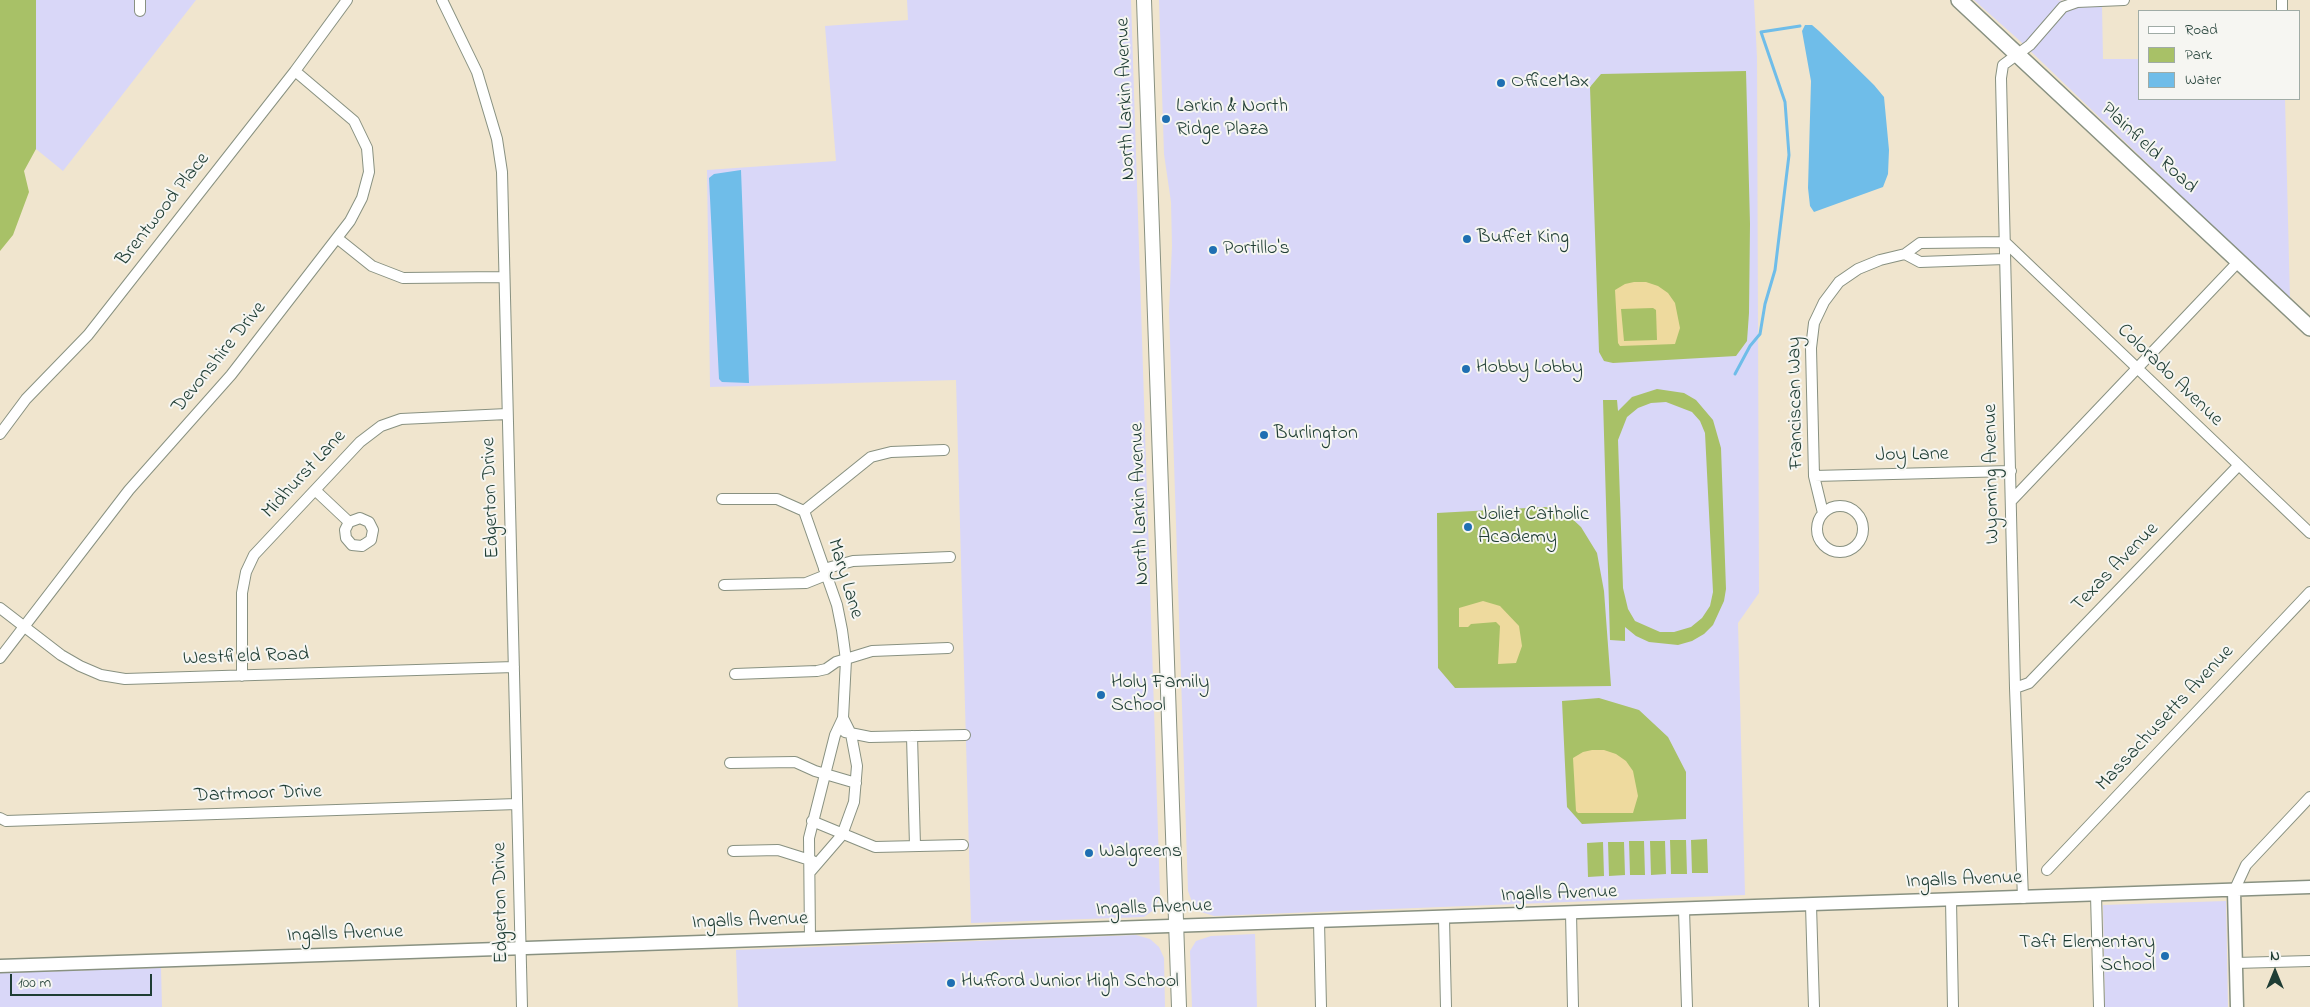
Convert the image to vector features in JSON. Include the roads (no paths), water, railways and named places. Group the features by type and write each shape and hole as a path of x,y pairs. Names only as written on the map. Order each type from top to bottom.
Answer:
{"main road":[{"name":"North Larkin Avenue","path":"1144,0 1179,1007"},
{"name":"Plainfield Road","path":"1958,0 2310,328"}],"street":[{"path":"140,0 140,11"},
{"name":"Brentwood Place","path":"0,434 26,400 88,335 295,72 347,0"},
{"name":"Edgerton Drive","path":"442,0 477,72 497,139 502,172 503,277 522,1007"},
{"name":"Wyoming Avenue","path":"2023,898 2015,688 2001,78 2003,65 2030,44 2062,6 2070,3 2124,0"},
{"name":"Devonshire Drive","path":"0,658 129,490 213,396 350,221 362,198 369,172 367,148 354,121 295,72"},
{"path":"337,238 372,266 403,278 503,277"},
{"path":"1920,266 1920,239 2005,242"},
{"name":"Franciscan Way","path":"1823,513 1836,506 1843,506 1856,512 1861,518 1864,532 1857,545 1843,552 1827,548 1821,543 1817,528 1823,513 1814,476 1811,348 1814,322 1824,302 1839,282 1858,269 1880,260 1905,254 1920,239"},
{"name":"Colorado Avenue","path":"2005,242 2310,533"},
{"path":"1905,254 1920,266 2005,259"},
{"path":"2012,500 2239,261"},
{"name":"Midhurst Lane","path":"242,676 242,593 246,572 254,555 360,442 381,426 401,419 507,414"},
{"path":"722,499 778,499 804,512 872,457 891,452 944,450"},
{"name":"Texas Avenue","path":"2015,688 2030,683 2238,466"},
{"name":"Joy Lane","path":"1814,476 2011,471"},
{"path":"315,490 349,522"},
{"name":"Mary Lane","path":"804,512 837,605 846,660 843,718 837,729 812,821 807,859 810,872 808,906 810,939"},
{"path":"724,585 806,583 825,572 853,560 950,557"},
{"name":"Massachusetts Avenue","path":"2047,870 2310,592"},
{"name":"Westfield Road","path":"0,608 61,655 101,675 125,679 514,667"},
{"path":"735,674 817,671 872,650 948,648"},
{"name":"Mary Lane","path":"810,872 842,835 854,802 856,766 851,734 843,718"},
{"path":"837,729 851,734 870,736 966,734"},
{"path":"912,736 914,846"},
{"path":"730,763 795,762 856,783"},
{"path":"2236,1007 2234,890 2246,865 2310,797"},
{"name":"Dartmoor Drive","path":"0,818 6,820 517,804"},
{"path":"812,821 875,847 964,845"},
{"path":"733,851 778,850 818,862"},
{"name":"Ingalls Avenue","path":"0,966 1684,910 2310,887"},
{"path":"2096,895 2099,1007"},
{"path":"1951,900 1953,1007"},
{"path":"1811,905 1814,1007"},
{"path":"1684,910 1686,1007"},
{"path":"1571,913 1573,1007"},
{"path":"1444,918 1446,1007"},
{"path":"1319,922 1321,1007"},
{"path":"2235,964 2310,961"}],"water":[{"path":"1805,25 1812,25 1819,31 1884,97 1889,150 1888,174 1883,187 1814,212 1810,206 1808,188 1811,81 1802,31"},
{"path":"741,170 749,383 722,382 719,379 709,178 714,174"}],"waterway":[{"path":"1735,374 1750,346 1760,334 1765,304 1775,270 1789,155 1785,102 1761,32 1800,26"}],"place":[{"name":"OfficeMax","path":"1501,83"},
{"name":"Larkin & North Ridge Plaza","path":"1166,119"},
{"name":"Buffet King","path":"1467,239"},
{"name":"Portillo's","path":"1213,250"},
{"name":"Hobby Lobby","path":"1466,369"},
{"name":"Burlington","path":"1264,435"},
{"name":"Joliet Catholic Academy","path":"1468,527"},
{"name":"Holy Family School","path":"1101,695"},
{"name":"Walgreens","path":"1089,853"},
{"name":"Taft Elementary School","path":"2165,956"},
{"name":"Hufford Junior High School","path":"951,983"}]}
